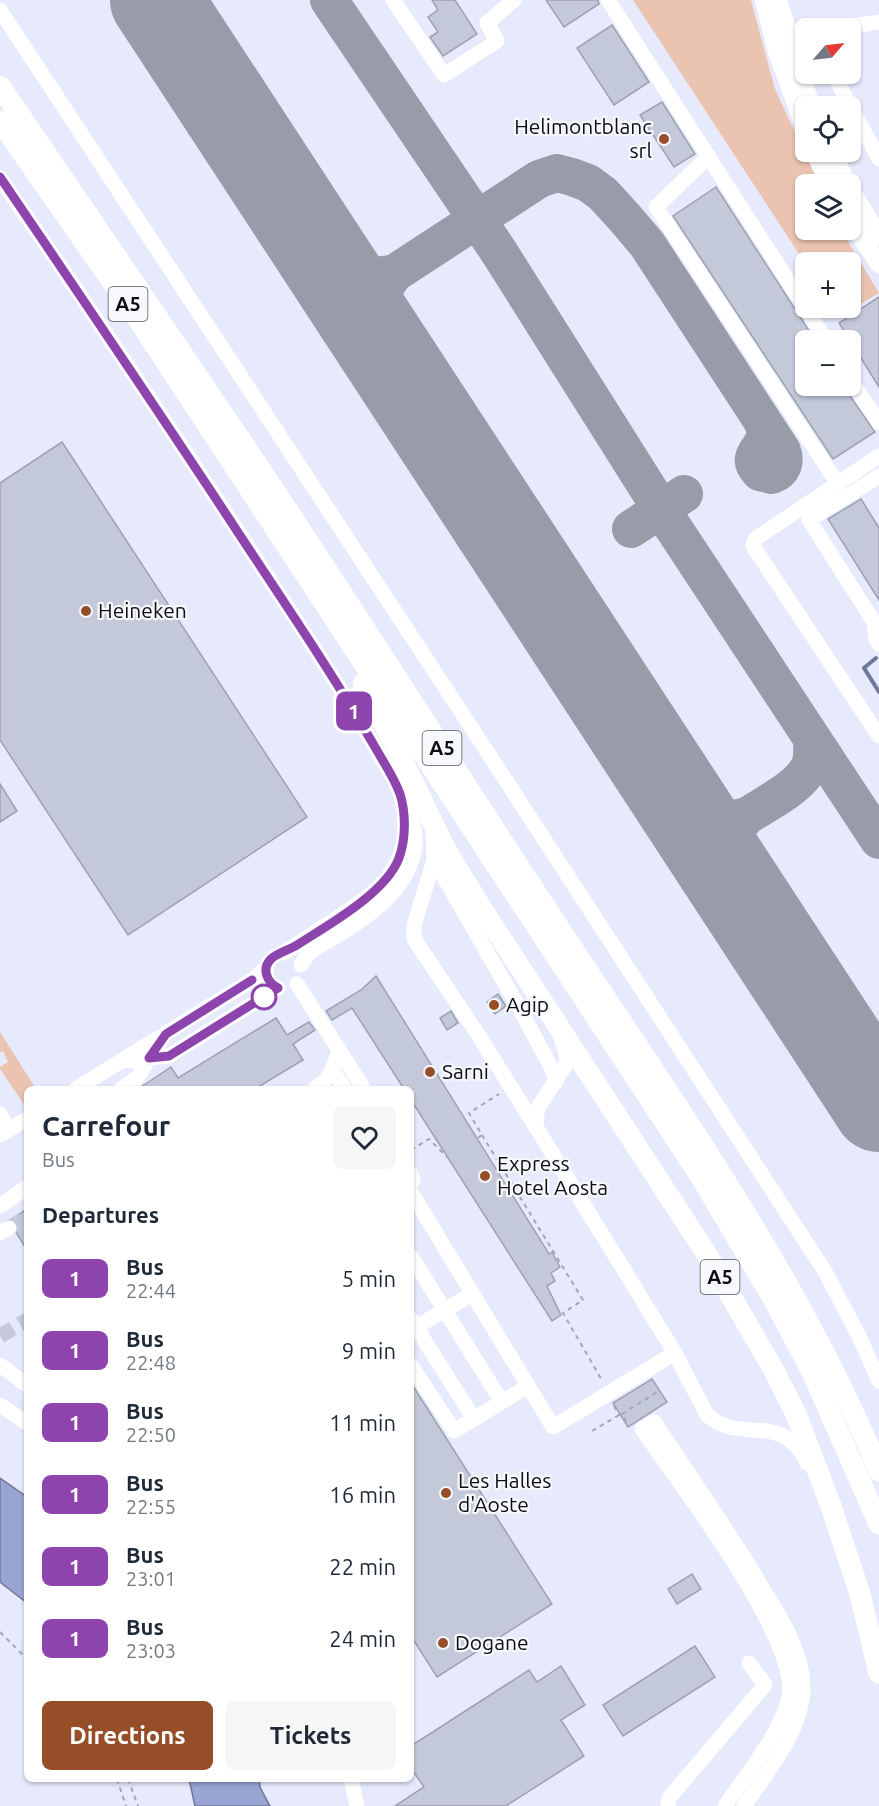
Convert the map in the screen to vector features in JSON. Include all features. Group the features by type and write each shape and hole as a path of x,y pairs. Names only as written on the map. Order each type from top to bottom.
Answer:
{"highway":[{"name":"A5","path":"0,86 279,498 711,1159 829,1360 861,1426 879,1471"},
{"name":"A5","path":"0,121 130,307 699,1174 774,1300 812,1372 879,1524"},
{"name":"A5","path":"250,489 312,604 376,708 433,826 482,909 706,1253 772,1367 796,1414 814,1458 860,1594 879,1673"},
{"name":"A5","path":"861,1426 879,1456"}],"main road":[{"path":"764,0 778,55 795,101"},
{"path":"777,0 795,32"},
{"path":"861,207 879,236"},
{"path":"861,237 879,264"}],"street":[{"path":"393,0 444,75 497,41 487,23 514,0"},
{"path":"481,15 507,0"},
{"path":"608,0 818,330"},
{"path":"0,10 467,720 824,1270 859,1336 879,1381"},
{"path":"861,25 879,22"},
{"path":"838,84 879,159"},
{"path":"709,156 656,207 838,484"},
{"path":"0,177 166,421 342,689 400,793 414,827 413,857 400,885 381,905 309,953 301,965"},
{"path":"861,396 879,423"},
{"path":"879,456 755,539 753,546 879,736"},
{"path":"879,476 809,520 874,622 876,639 879,644"},
{"path":"81,1086 252,980 266,968 272,958 369,896 393,870 399,858 404,834 400,793"},
{"path":"433,826 434,860 414,925 414,939 536,1127 675,1353 707,1415 726,1428 778,1434 789,1438 797,1446 806,1461 829,1520 849,1560"},
{"path":"434,860 522,1013 553,1071 556,1082"},
{"path":"266,968 267,978 278,988 288,989 297,984 302,975 301,965 294,956 283,953"},
{"path":"297,984 362,1086"},
{"path":"122,1061 169,1056 278,988"},
{"path":"536,1127 539,1106 564,1069 567,1059 550,1014"},
{"path":"125,1086 137,1078 166,1034"},
{"path":"319,1086 326,1082 339,1050"},
{"path":"332,1070 343,1086"},
{"path":"0,1114 5,1133 24,1121"},
{"path":"0,1206 24,1189"},
{"path":"414,1197 553,1426 586,1412 608,1394 653,1379 675,1353"},
{"path":"414,1262 502,1402"},
{"path":"414,1325 472,1293"},
{"path":"414,1328 474,1419"},
{"path":"0,1365 24,1383"},
{"path":"414,1370 454,1431 528,1386"},
{"path":"0,1405 24,1421"},
{"path":"725,1806 781,1721 789,1695 787,1666 781,1647 765,1614 645,1424 654,1422 771,1602 798,1656 803,1690 794,1725 786,1743 744,1806"},
{"path":"860,1594 879,1632"},
{"path":"668,1806 669,1798 765,1685 749,1663"},
{"path":"352,1782 357,1806"}],"path":[{"path":"516,1095 506,1100 501,1092 469,1113 583,1300 563,1313 608,1394 630,1428 645,1424"},
{"path":"478,1138 482,1135"},
{"path":"414,1148 429,1139 448,1158"},
{"path":"592,1431 620,1414 653,1379"},
{"path":"0,1632 24,1656"},
{"path":"118,1782 126,1806"},
{"path":"129,1782 138,1806"}],"shaded area":[{"path":"633,0 751,0 775,89 795,132 795,162 809,162 814,174 795,174 795,240 847,240 854,252 798,252"},
{"path":"861,263 879,293 861,304"},
{"path":"0,1032 34,1086 24,1086 24,1105 0,1069 8,1062 3,1051 0,1052"}],"water":[{"path":"0,1478 24,1495 24,1601 0,1582"},
{"path":"190,1782 259,1782 270,1806 195,1806"}],"building":[{"path":"432,0 455,0 477,34 443,56 430,37 438,32 428,17 438,10"},
{"path":"546,0 598,0 599,4 564,27"},
{"path":"612,25 649,82 614,105 577,48"},
{"path":"662,102 695,154 674,167 640,115"},
{"path":"716,187 795,309 795,318 801,318 809,330 795,330 795,396 850,396 875,432 833,459 673,216"},
{"path":"879,297 879,387 861,358 861,330 843,330 839,323 847,318 861,318 861,309"},
{"name":"Heineken","path":"62,442 307,817 128,935 0,740 0,483"},
{"path":"861,499 879,528 879,600 828,519"},
{"path":"0,784 17,811 0,822"},
{"path":"376,976 549,1254 552,1252 560,1267 551,1273 555,1281 547,1286 561,1315 552,1321 414,1105 414,1086 402,1086 352,1008 332,1020 326,1011 361,990"},
{"path":"498,994 506,1006 495,1014 487,1002"},
{"path":"451,1011 458,1023 447,1030 440,1018"},
{"path":"276,1018 287,1035 309,1022 315,1030 293,1044 303,1060 260,1086 142,1086 171,1067 178,1078"},
{"path":"24,1211 24,1245 17,1234 18,1224 12,1219"},
{"path":"652,1379 667,1402 628,1427 613,1403"},
{"name":"Les Halles d'Aoste","path":"414,1388 552,1604 437,1677 414,1641"},
{"path":"692,1574 701,1589 677,1604 668,1589"},
{"path":"695,1646 715,1677 623,1736 603,1705"},
{"path":"561,1666 585,1705 561,1720 584,1756 506,1806 395,1806 424,1787 414,1772 414,1744 529,1670 537,1682"}],"waterway":[{"path":"876,658 864,668 879,692"}],"taxiway":[{"path":"329,0 499,252 661,509 879,840"},
{"path":"325,259 359,274 376,276 395,273 539,179 557,173 572,177 588,183 603,194 647,244 782,451 783,466 772,475 760,472 755,465 755,454 765,438 763,423"},
{"path":"386,353 379,321 380,301 388,282 395,273"},
{"path":"631,529 684,494"},
{"path":"740,893 732,853 735,833 747,816 784,793 801,778 811,762 812,739"},
{"path":"674,792 699,811 716,818 735,819 747,816"}],"runway":[{"path":"156,0 879,1106"}],"tunnel":[{"path":"9,1228 24,1219"},
{"path":"0,1336 24,1322"}],"bus line":[{"name":"1","path":"0,177 166,421 342,689 400,793 404,821 403,845 399,858 387,878 369,896 268,962 267,978 273,986 278,988 169,1056 149,1058 166,1034 252,980"}],"place":[{"name":"Helimontblanc srl","path":"664,139"},
{"name":"Heineken","path":"86,611"},
{"name":"Agip","path":"494,1005"},
{"name":"Sarni","path":"430,1072"},
{"name":"Express Hotel Aosta","path":"485,1176"},
{"name":"Les Halles d'Aoste","path":"446,1493"},
{"name":"Dogane","path":"443,1643"}]}
